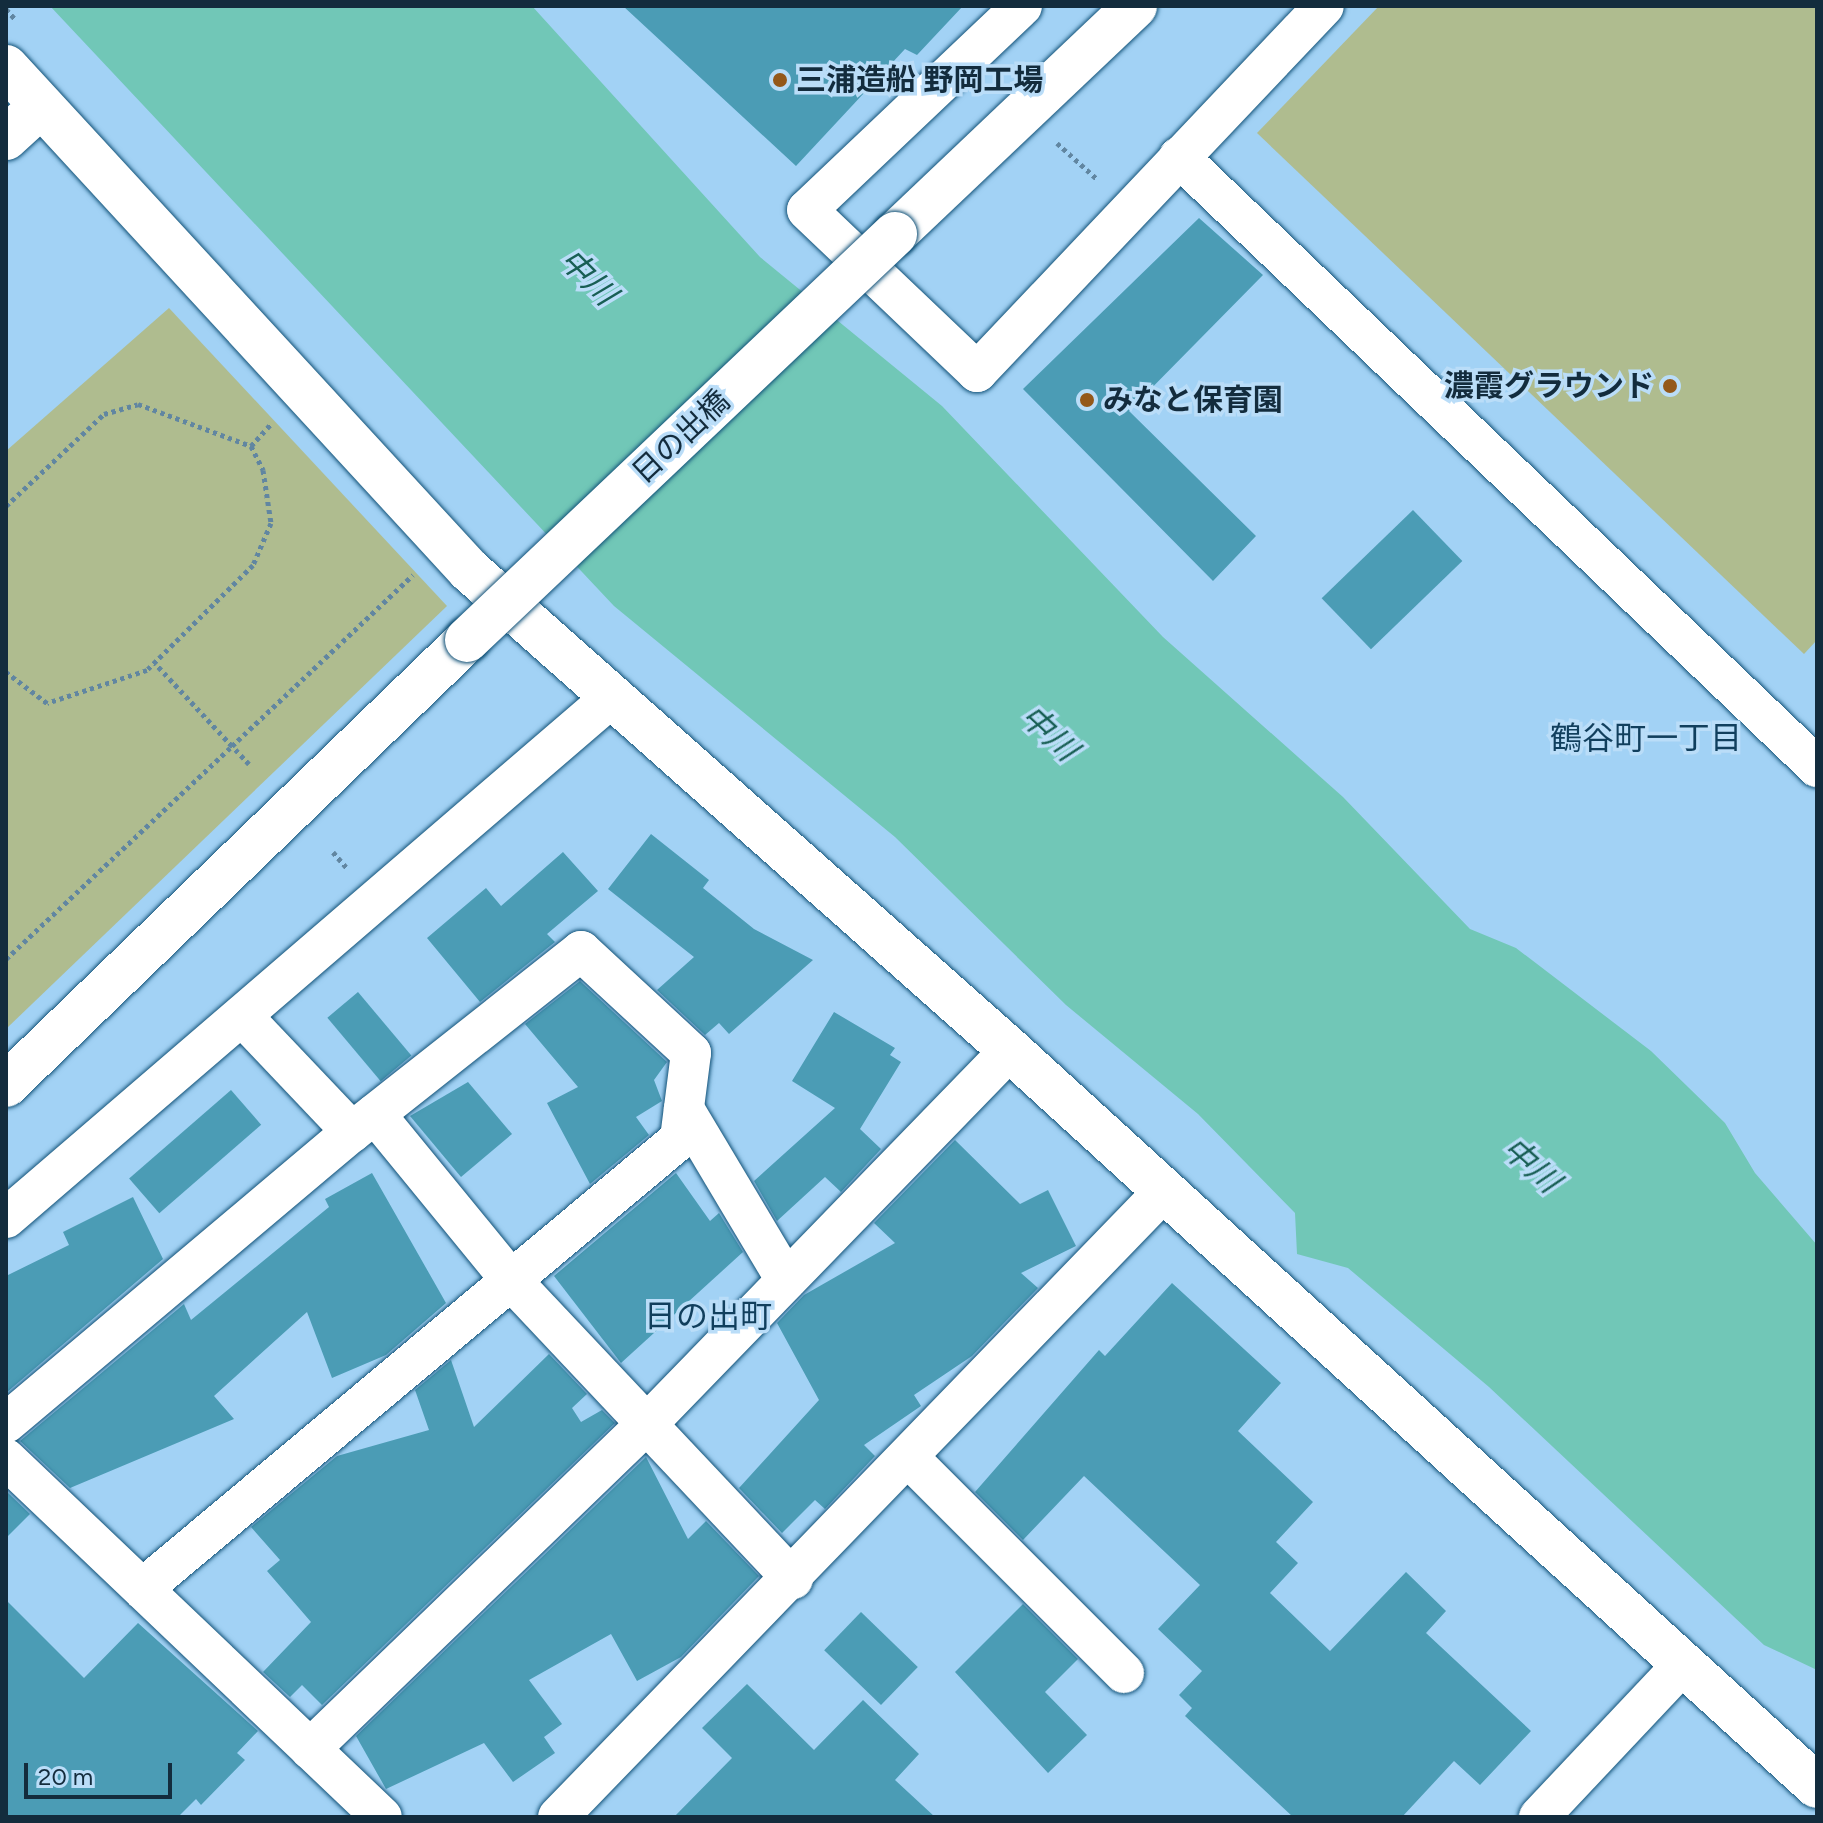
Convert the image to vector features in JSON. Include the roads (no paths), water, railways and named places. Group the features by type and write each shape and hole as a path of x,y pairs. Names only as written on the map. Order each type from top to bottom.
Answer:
{"street":[{"path":"1022,6 807,210 977,372 1324,6"},
{"name":"日の出橋","path":"6,1085 467,640 1135,6"},
{"path":"6,67 446,544 612,697 1010,1050 1817,1786"},
{"path":"6,138 41,106"},
{"path":"1179,157 1813,755"},
{"path":"6,1218 612,697"},
{"path":"6,1423 363,1123 581,951 691,1053 680,1139 142,1589"},
{"path":"242,1016 363,1123 793,1579"},
{"path":"310,1749 648,1423 1010,1050"},
{"path":"684,1109 786,1280"},
{"path":"558,1817 793,1579 1163,1192"},
{"path":"909,1458 1124,1673"},
{"path":"6,1459 382,1817"},
{"path":"1539,1817 1683,1664"}],"water":[{"name":"中川","path":"50,6 532,6 760,257 942,406 1163,637 1343,797 1470,929 1516,948 1651,1051 1725,1123 1755,1173 1817,1245 1817,1670 1764,1645 1489,1387 1348,1268 1297,1254 1295,1213 1198,1114 1066,1005 895,837 614,606"}],"place":[{"name":"三浦造船 野岡工場","path":"780,80"},
{"name":"濃霞グラウンド","path":"1670,386"},
{"name":"みなと保育園","path":"1087,400"}],"district":[{"name":"鶴谷町一丁目","path":"1646,738"},
{"name":"日の出町","path":"708,1316"}]}
